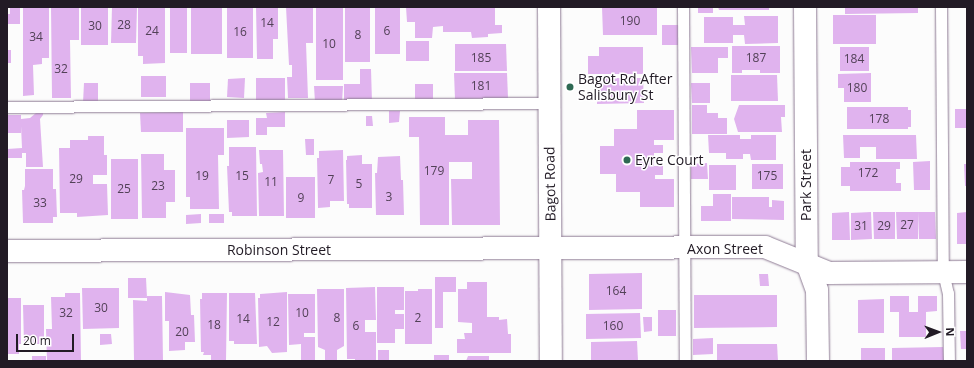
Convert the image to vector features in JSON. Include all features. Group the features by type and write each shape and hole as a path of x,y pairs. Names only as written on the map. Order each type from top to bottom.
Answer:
{"street":[{"name":"Bagot Road","path":"549,7 551,361"},
{"name":"Park Street","path":"805,7 807,264 817,290 818,361"},
{"name":"Axon Street","path":"550,249 765,247 829,273 967,272"},
{"name":"Robinson Street","path":"7,252 550,249"}],"lane":[{"path":"683,7 683,248 685,361"},
{"path":"941,7 943,272 948,293 949,361"},
{"path":"7,107 549,103"}],"building":[{"path":"10,7 20,7 20,24 7,24 7,14 10,14"},
{"path":"23,7 49,7 49,58 42,58 42,64 33,65 34,95 23,96"},
{"path":"51,7 79,7 79,40 70,40 71,98 52,98"},
{"path":"81,7 108,7 108,45 81,45"},
{"path":"112,7 137,7 136,43 111,43"},
{"path":"138,7 165,7 165,63 143,64 143,56 138,56"},
{"path":"170,7 187,7 187,53 170,53"},
{"path":"191,7 222,7 222,54 191,54"},
{"path":"227,7 253,7 253,58 227,58"},
{"path":"256,7 278,7 278,39 273,39 273,59 257,59"},
{"path":"286,7 313,7 313,43 306,43 308,98 288,98 287,77 292,77 292,65 289,65"},
{"path":"316,7 343,7 343,80 316,80"},
{"path":"345,7 370,7 370,62 345,62"},
{"path":"375,7 400,7 400,54 375,54"},
{"path":"406,7 495,7 495,25 502,25 502,33 488,34 488,37 472,38 471,32 443,32 443,26 433,27 432,38 415,38 415,22 407,22"},
{"path":"602,7 657,7 657,35 603,35"},
{"path":"698,7 713,7 713,13 698,13"},
{"path":"718,7 769,7 769,10 719,10"},
{"path":"845,7 918,7 918,13 845,14"},
{"path":"833,15 876,15 876,44 833,44"},
{"path":"744,16 778,16 778,43 745,44 744,35 733,35 733,43 704,43 704,17 733,17 733,25 745,25"},
{"path":"662,25 679,25 679,45 662,45"},
{"path":"406,41 429,41 429,61 406,61"},
{"path":"455,44 506,44 507,71 455,71"},
{"path":"732,46 780,46 780,73 760,73 760,70 742,70 742,73 732,73"},
{"path":"599,47 643,47 643,74 588,74 588,56 599,56"},
{"path":"691,47 728,47 728,58 718,58 718,73 692,73"},
{"path":"840,47 869,47 869,71 840,71"},
{"path":"7,50 11,50 11,63 7,63"},
{"path":"360,69 371,69 372,102 344,102 344,84 360,84"},
{"path":"454,73 507,73 508,98 455,99"},
{"path":"871,73 871,102 844,102 844,88 838,88 838,74"},
{"path":"731,75 777,75 778,101 731,101"},
{"path":"141,76 166,76 166,97 141,97"},
{"path":"245,78 244,98 227,97 228,79"},
{"path":"256,78 285,78 285,102 256,103"},
{"path":"597,78 643,78 644,103 597,104"},
{"path":"84,83 98,83 98,103 83,103"},
{"path":"190,83 210,83 210,103 190,103"},
{"path":"691,83 710,83 710,103 692,103"},
{"path":"415,84 433,84 433,101 415,101"},
{"path":"314,86 343,86 342,102 315,102"},
{"path":"692,105 707,105 707,113 718,113 718,118 727,118 727,134 692,134"},
{"path":"739,105 785,105 785,117 781,117 782,132 738,132 734,119"},
{"path":"847,107 908,107 908,110 911,110 911,127 908,127 908,129 847,129"},
{"path":"955,109 967,109 967,128 955,128"},
{"name":"Eyre Court","path":"637,110 674,110 674,140 654,140 654,145 663,145 663,153 654,153 654,166 663,166 663,175 655,175 655,179 674,179 674,207 640,207 640,192 616,192 616,174 600,174 600,146 614,146 614,129 637,129"},
{"path":"389,111 400,111 399,122 389,123"},
{"path":"43,112 40,119 43,167 26,167 26,153 22,153 22,158 7,158 7,149 22,148 21,126 21,133 7,133 7,115 21,115 21,119 30,118 36,113"},
{"path":"183,112 183,132 141,132 140,113"},
{"path":"285,112 285,127 267,127 267,135 256,135 256,118 267,118 266,113"},
{"path":"366,116 372,116 373,126 366,126"},
{"path":"409,117 445,117 445,135 468,135 468,120 499,120 500,225 452,225 451,179 472,179 472,162 449,162 449,225 420,225 419,137 409,137"},
{"path":"227,120 249,120 249,137 227,138"},
{"path":"186,128 224,128 224,155 218,155 219,209 190,209 190,197 186,197"},
{"path":"708,135 740,135 740,139 751,139 751,135 776,135 776,160 751,160 750,154 743,154 743,159 726,159 726,153 709,153"},
{"path":"843,135 916,135 917,159 876,159 876,147 860,147 860,158 844,158"},
{"path":"88,136 104,136 104,155 107,155 107,175 93,175 93,184 107,184 108,215 77,217 77,213 60,213 59,148 70,148 70,140 88,140"},
{"path":"305,139 314,139 314,155 306,155"},
{"path":"229,147 256,147 257,216 232,216 232,212 229,212 227,166 229,166"},
{"path":"259,150 283,150 284,216 259,216 258,173 263,172 262,164 260,164"},
{"path":"343,150 344,201 330,201 330,207 318,208 317,158 319,158 319,151"},
{"path":"141,154 164,154 164,170 175,170 175,202 166,202 166,218 142,218"},
{"path":"362,155 362,164 372,164 372,208 349,208 349,204 347,204 346,160 347,156"},
{"path":"400,156 401,180 403,180 404,215 376,215 375,173 377,173 378,157"},
{"path":"111,159 138,159 138,219 111,219"},
{"path":"930,161 930,190 914,190 913,162"},
{"path":"850,162 900,162 900,169 896,169 896,183 901,183 901,191 850,191 850,186 841,186 841,167 850,167"},
{"path":"707,163 708,179 691,179 691,164"},
{"path":"752,164 783,164 783,189 752,189"},
{"path":"964,164 967,164 967,186 965,186"},
{"path":"709,165 736,165 736,190 709,190"},
{"path":"25,169 53,169 53,189 56,189 57,217 53,217 53,223 23,223 22,190 24,190 25,186"},
{"path":"286,177 315,177 315,218 286,218"},
{"path":"713,194 731,194 731,221 701,221 701,206 713,206"},
{"path":"732,197 769,197 769,207 772,207 772,200 784,201 784,220 732,219"},
{"path":"849,212 850,240 832,240 832,213"},
{"path":"871,212 872,239 851,240 851,213"},
{"path":"873,212 895,212 895,239 874,239"},
{"path":"896,212 918,212 918,239 897,239"},
{"path":"918,212 935,212 936,239 919,239"},
{"path":"967,212 967,244 957,244 957,213"},
{"path":"201,214 201,223 186,224 186,215"},
{"path":"209,214 224,214 224,223 209,223"},
{"path":"642,273 642,309 589,310 589,274"},
{"path":"759,274 768,274 769,286 760,286"},
{"path":"435,277 456,277 456,292 443,292 443,328 435,328"},
{"path":"128,278 146,278 147,298 128,298"},
{"path":"467,282 487,282 487,317 499,317 499,320 507,319 508,334 511,334 511,353 457,353 457,339 465,339 464,333 472,333 472,323 458,322 458,289 467,289"},
{"path":"375,287 376,320 365,320 365,332 376,332 376,361 355,361 355,359 347,359 346,288"},
{"path":"377,287 404,287 404,310 395,310 395,314 404,314 404,329 395,329 395,343 377,343"},
{"path":"82,288 119,288 119,328 83,329"},
{"path":"317,289 344,289 344,346 337,350 337,361 325,361 325,350 318,347"},
{"path":"418,289 432,289 432,344 405,344 405,291 418,291"},
{"path":"165,292 190,295 191,315 194,315 195,342 185,342 185,350 169,351 169,321 165,321"},
{"path":"287,292 287,352 272,353 267,346 259,347 258,298 260,298 260,294"},
{"path":"65,293 80,293 81,361 47,361 46,329 52,329 51,297 65,297"},
{"path":"202,293 227,293 226,361 211,361 211,355 203,355 204,352 201,352 200,299 202,299"},
{"path":"229,293 255,293 257,344 234,344 234,341 229,341"},
{"path":"288,294 315,294 315,333 304,333 304,337 315,337 315,360 301,360 301,344 289,345"},
{"path":"694,295 777,295 777,327 694,328"},
{"path":"147,296 162,296 163,361 134,361 133,300 147,301"},
{"path":"890,296 909,296 909,312 918,312 918,296 937,296 937,311 926,312 926,337 899,337 899,312 890,312"},
{"path":"7,298 21,298 21,344 19,344 19,354 7,354"},
{"path":"884,299 884,333 858,333 858,300"},
{"path":"23,305 44,305 44,344 24,344"},
{"path":"658,310 676,310 676,336 658,336"},
{"path":"640,313 641,338 586,339 586,314"},
{"path":"643,317 652,317 652,331 644,332"},
{"path":"960,331 967,331 967,349 961,349"},
{"path":"100,334 111,334 112,344 100,345"},
{"path":"713,338 713,354 693,355 693,339"},
{"path":"637,341 638,361 591,361 591,342"},
{"path":"717,344 777,344 778,361 717,361"},
{"path":"943,347 944,361 892,361 892,348"},
{"path":"861,348 885,348 885,361 861,361"},
{"path":"378,350 389,350 389,361 378,361"},
{"path":"434,355 449,355 449,361 434,361"},
{"path":"32,356 46,356 46,361 32,361"},
{"path":"468,356 489,356 489,361 466,361"}],"place":[{"name":"Bagot Rd After Salisbury St","path":"570,87"},
{"name":"Eyre Court","path":"627,160"}]}
